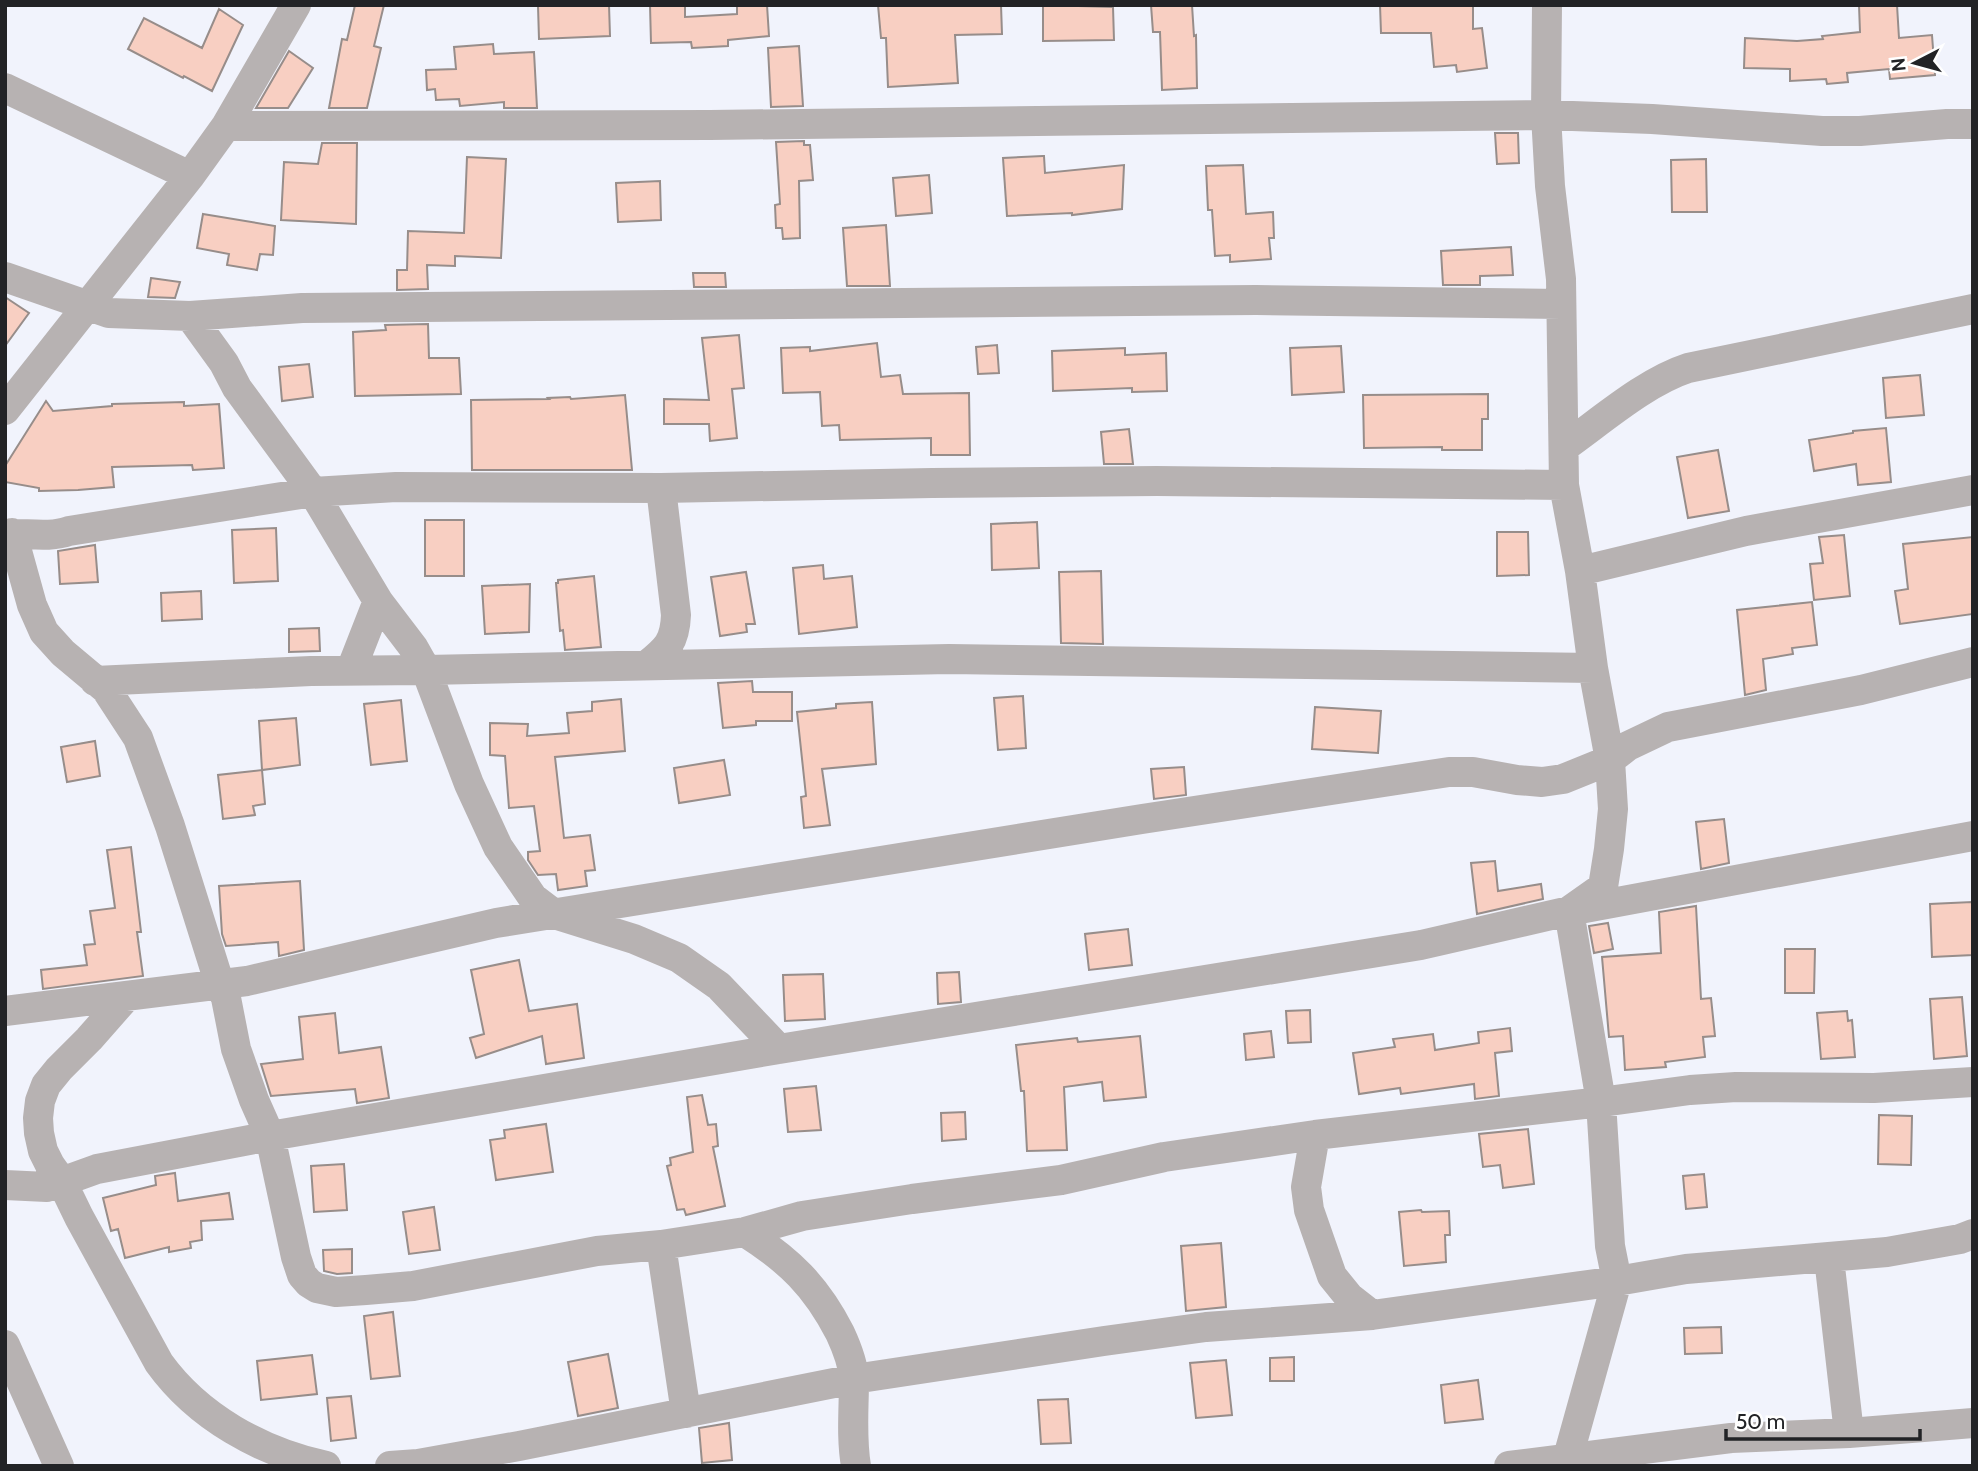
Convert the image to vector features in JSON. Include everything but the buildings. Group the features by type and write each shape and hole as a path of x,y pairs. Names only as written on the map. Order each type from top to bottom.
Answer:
{"street":[{"path":"5,411 190,176 226,126 296,5"},
{"path":"1547,5 1546,114 1550,186 1561,279 1564,485 1609,760 1613,808 1602,887 1569,911"},
{"path":"5,88 190,176"},
{"path":"226,126 710,125 1546,114 1822,131 1973,124"},
{"path":"5,277 109,313 190,316 302,308 1243,300 1561,304"},
{"path":"1564,447 1671,373 1973,309"},
{"path":"190,316 224,363 237,388 313,492 378,601 413,647 426,670 468,784 498,847 533,898 554,914 634,939 679,958 719,986 779,1049"},
{"path":"1564,485 1144,481 661,488 408,486 313,492 57,535 9,534 44,632 63,653 106,689 138,738 226,998 236,1049 270,1136 302,1275 317,1288 336,1292 413,1286 597,1251 745,1233 802,1216 1061,1180 1164,1157 1315,1135 1713,1088 1874,1088 1973,1082"},
{"path":"647,665 666,650 676,629 661,488"},
{"path":"1580,571 1746,531 1973,490"},
{"path":"351,670 378,601"},
{"path":"95,681 351,670 949,659 1593,668"},
{"path":"5,1011 220,985 306,968 496,923 1449,772 1473,772 1542,782 1563,779 1609,760 1628,746 1668,727 1861,690 1973,662"},
{"path":"5,1185 47,1187 97,1169 270,1136 779,1049 1421,945 1569,911 1973,836"},
{"path":"1569,911 1601,1102 1609,1247 1617,1282 1570,1462"},
{"path":"126,997 46,1085 40,1101 38,1133 43,1151 171,1381 208,1413 266,1456 326,1466"},
{"path":"1315,1135 1306,1187 1309,1210 1332,1276 1349,1297 1372,1315"},
{"path":"745,1233 799,1272 818,1296 844,1342 854,1379 852,1446 856,1466"},
{"path":"390,1466 418,1464 506,1448 854,1379 1206,1327 1372,1315 1617,1282 1686,1269 1887,1252 1960,1239 1973,1234"},
{"path":"661,1245 686,1413"},
{"path":"1829,1258 1849,1433"},
{"path":"5,1345 60,1466"},
{"path":"1509,1466 1570,1462 1731,1438 1849,1433 1973,1423"}]}
